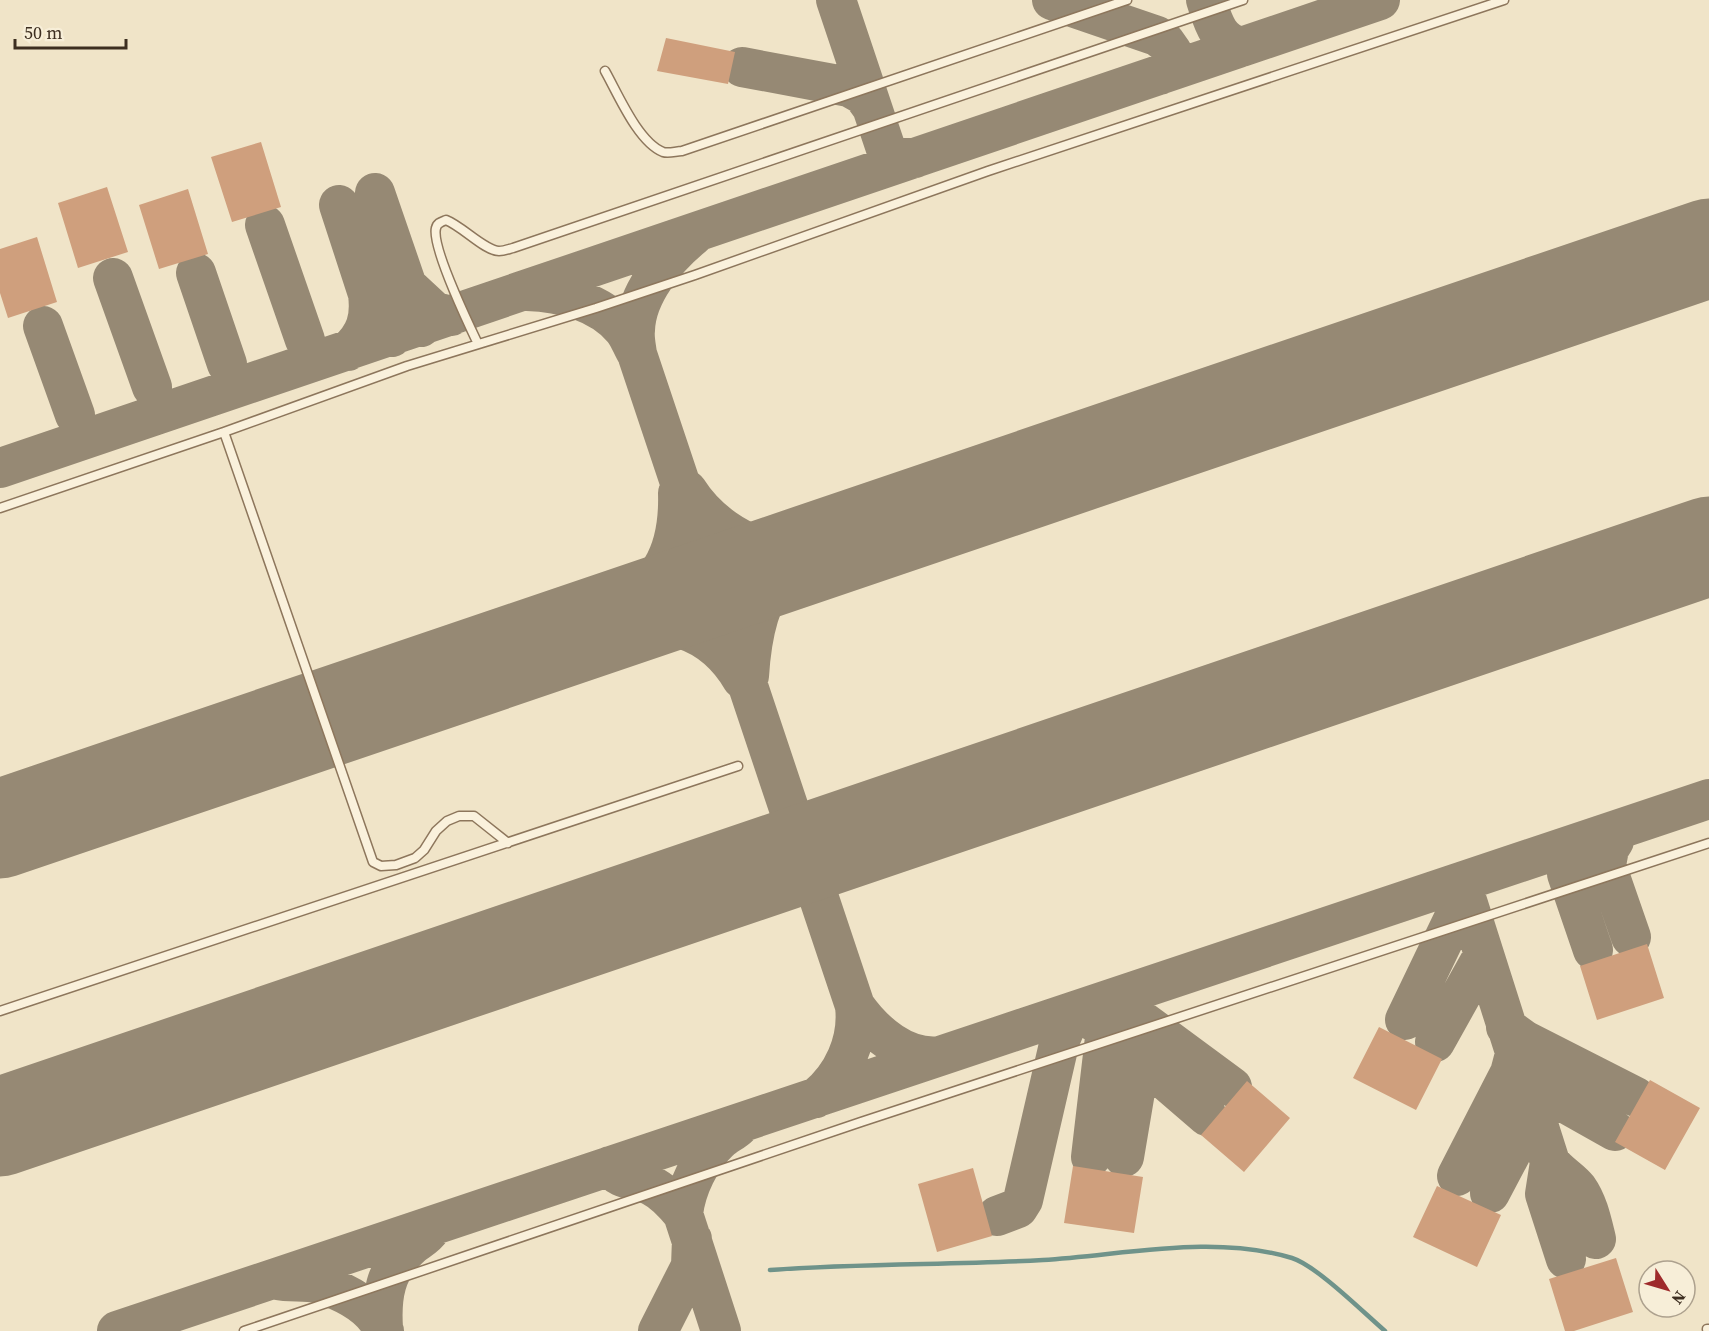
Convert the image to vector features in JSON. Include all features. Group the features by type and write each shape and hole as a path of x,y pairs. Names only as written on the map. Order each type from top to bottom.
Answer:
{"lane":[{"path":"604,71 641,134 653,146 666,153 682,150 1127,0"},
{"path":"478,344 438,246 435,234 439,222 446,220 456,223 489,248 498,251 513,248 1243,0"},
{"path":"0,507 224,432 407,366 695,275 988,171 1504,0"},
{"path":"224,432 373,862 381,866 396,865 415,858 424,850 436,831 447,821 459,816 474,816 508,843"},
{"path":"0,1011 738,766"},
{"path":"244,1331 861,1122 1709,843"}],"building":[{"path":"666,38 735,52 728,84 657,71"},
{"path":"261,142 281,207 232,222 211,157"},
{"path":"107,187 128,252 78,268 58,203"},
{"path":"188,189 208,254 159,269 139,205"},
{"path":"37,237 57,302 8,318 0,293 0,249"},
{"path":"1647,944 1664,998 1597,1020 1580,966"},
{"path":"1379,1027 1442,1059 1416,1110 1353,1078"},
{"path":"1650,1080 1700,1108 1665,1170 1615,1142"},
{"path":"1247,1081 1290,1118 1244,1172 1201,1135"},
{"path":"1073,1166 1143,1177 1134,1233 1064,1223"},
{"path":"973,1168 992,1236 937,1252 918,1184"},
{"path":"1437,1186 1501,1215 1477,1267 1413,1237"},
{"path":"1616,1258 1633,1312 1574,1331 1565,1331 1549,1279"}],"waterway":[{"path":"770,1270 1043,1260 1168,1248 1231,1247 1262,1251 1292,1258 1302,1263 1327,1280 1385,1331"}],"taxiway":[{"path":"836,0 887,152 899,158 915,158"},
{"path":"1052,0 1157,36 1172,52 1170,66 1160,75"},
{"path":"1206,0 1221,35 1241,47"},
{"path":"0,468 1380,0"},
{"path":"742,67 849,87 863,95 871,106"},
{"path":"375,193 407,286"},
{"path":"339,205 368,294"},
{"path":"265,225 305,340"},
{"path":"637,354 635,336 637,317 647,290 663,266 693,236"},
{"path":"196,273 227,364"},
{"path":"113,278 152,387"},
{"path":"392,337 404,313 407,286 435,312 451,316"},
{"path":"527,291 567,296 592,305 623,329 637,354 855,1006"},
{"path":"348,351 359,339 366,326 369,311 368,294 390,318 403,324 421,327"},
{"path":"43,326 75,415"},
{"path":"687,490 714,521 736,537 749,543 781,552 822,550"},
{"path":"607,623 639,596 662,568 670,553 675,535 678,493"},
{"path":"749,676 751,650 757,622 773,584 786,570 822,550"},
{"path":"607,623 648,623 684,630 715,647 742,679"},
{"path":"940,1056 1709,799"},
{"path":"1614,841 1609,849 1606,865 1631,937"},
{"path":"1593,950 1567,874 1573,845 1600,857 1606,865"},
{"path":"1461,882 1550,1162 1545,1194 1566,1259"},
{"path":"1405,1020 1455,916 1467,904"},
{"path":"1435,1042 1483,956"},
{"path":"1140,990 1134,1003 1137,1017 1232,1087"},
{"path":"117,1331 940,1056 915,1054 891,1043 871,1026 855,1006 856,1019 852,1045 847,1057 834,1079 826,1089 816,1098"},
{"path":"997,1216 1018,1208 1023,1200 1060,1040 1077,1011 1106,1029 1207,1116"},
{"path":"1506,1027 1524,1040 1636,1097"},
{"path":"1091,1157 1106,1029"},
{"path":"1124,1157 1139,1068 1128,1048"},
{"path":"1457,1176 1510,1073 1515,1054"},
{"path":"1522,1075 1535,1086 1615,1131"},
{"path":"1490,1193 1529,1119 1532,1104"},
{"path":"721,1331 683,1214 687,1194 700,1165 712,1148 739,1126"},
{"path":"1550,1162 1575,1185 1584,1200 1596,1239"},
{"path":"610,1166 618,1175 656,1188 669,1198 683,1214"},
{"path":"383,1328 384,1295 390,1275 401,1256 431,1229"},
{"path":"658,1331 691,1266 692,1239"},
{"path":"277,1280 315,1283 339,1291 366,1307 384,1331"}],"runway":[{"path":"0,829 1709,248"},
{"path":"0,1127 1709,546"}]}
